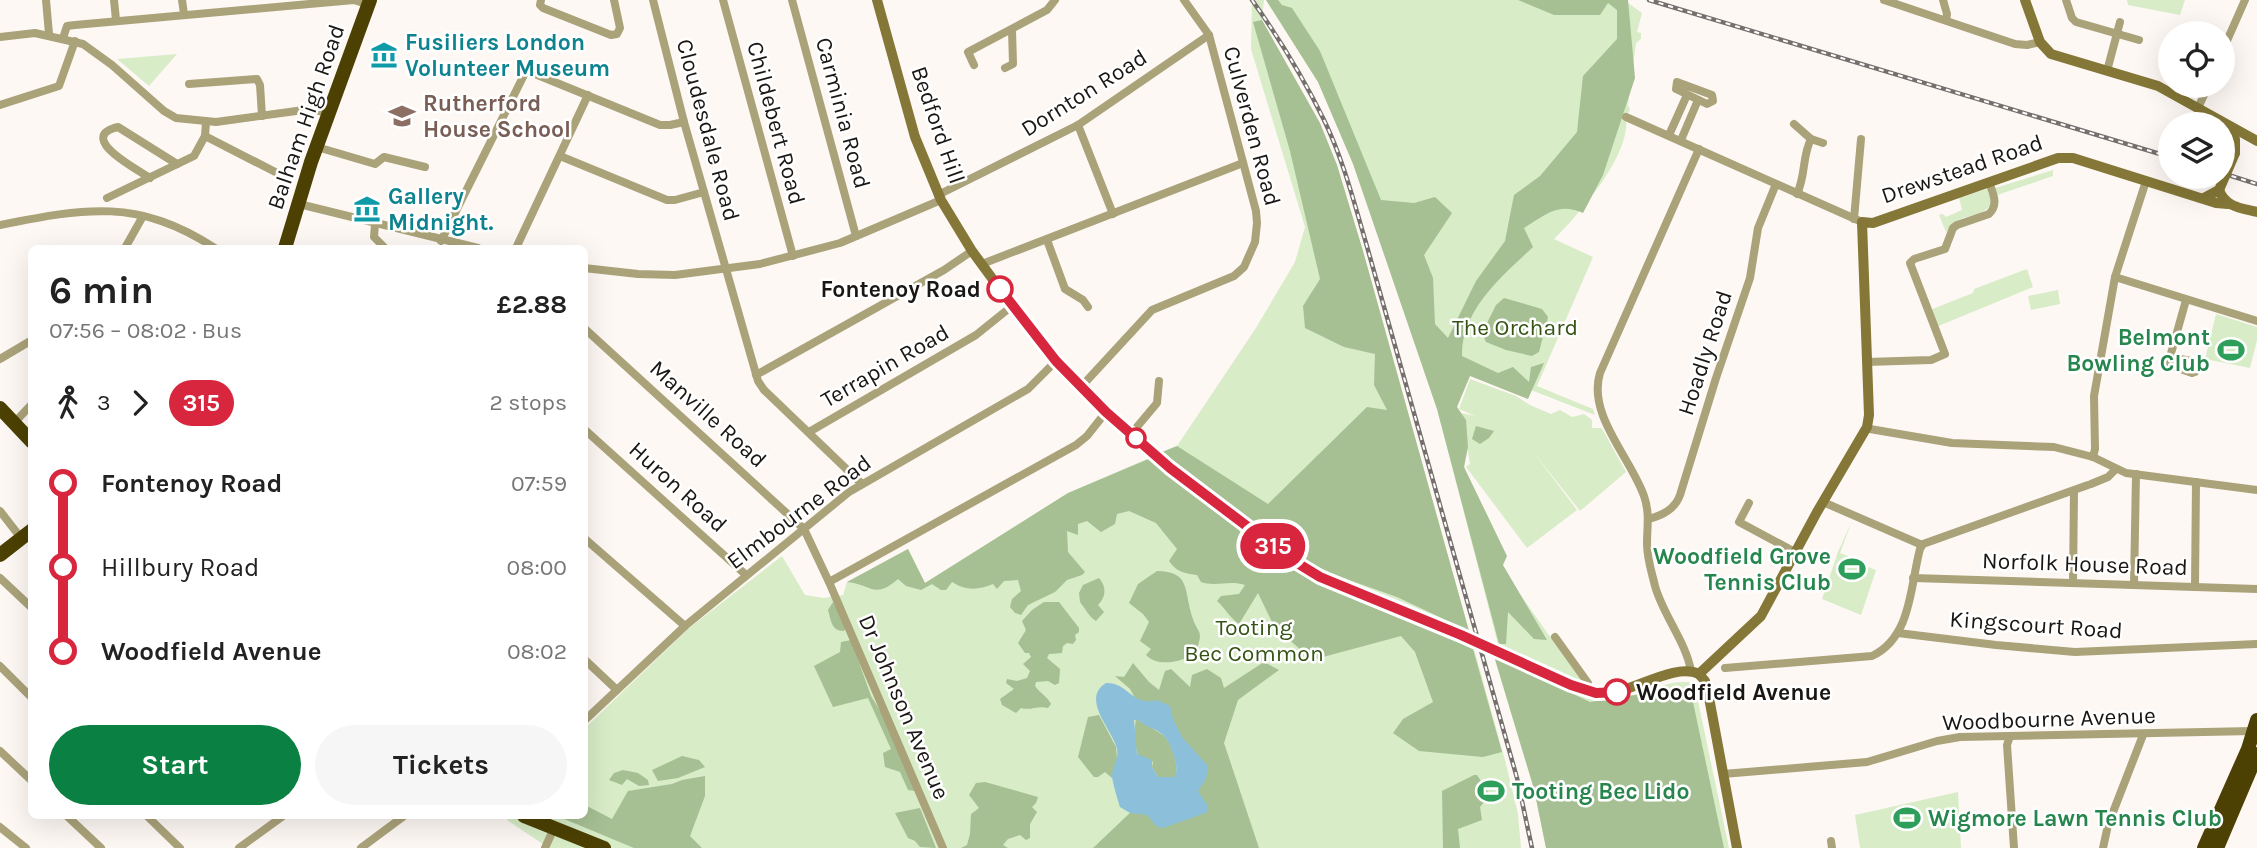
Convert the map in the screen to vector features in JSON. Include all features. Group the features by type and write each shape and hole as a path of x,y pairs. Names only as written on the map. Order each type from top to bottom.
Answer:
{"highway":[{"name":"Balham High Road","path":"286,245 328,113 370,2"},
{"path":"0,408 28,438"},
{"path":"0,555 28,533"},
{"path":"2204,848 2254,737"},
{"path":"2217,848 2254,737"},
{"path":"532,819 604,848"}],"main road":[{"name":"Bedford Hill","path":"877,0 915,137 940,197 972,251 1012,306 1080,388 1177,473 1289,558 1310,570 1588,691 1606,694 1670,675 1695,672"},
{"path":"2025,0 2040,42 2055,56 2158,86 2205,112"},
{"path":"2235,130 2257,141"},
{"path":"2235,153 2246,144 2257,141"},
{"name":"Drewstead Road","path":"1858,221 1873,223 2058,158 2073,158 2216,203 2257,212"},
{"path":"2204,198 2219,190 2221,198 2228,204"},
{"path":"1737,848 1705,681 1695,672 1756,623 1867,427 1867,362 1858,221"}],"street":[{"path":"46,0 48,34"},
{"path":"114,0 116,20"},
{"path":"182,0 184,14"},
{"path":"62,38 70,25 184,14 250,4 357,0 370,2"},
{"path":"541,0 540,5 543,8 611,35 617,34 620,28 614,0"},
{"name":"Cloudesdale Road","path":"653,0 684,121 756,375"},
{"name":"Childebert Road","path":"723,0 793,256"},
{"name":"Carminia Road","path":"792,0 856,236"},
{"path":"974,65 968,52 1047,10 1055,0"},
{"path":"1184,0 1209,35"},
{"path":"1884,0 2021,45 2040,42"},
{"path":"1943,0 1946,20"},
{"path":"2066,0 2076,22 2139,40"},
{"path":"2235,23 2245,0"},
{"path":"2107,71 2120,22"},
{"path":"1006,68 1013,64 1012,30"},
{"path":"0,37 32,33 75,41 95,51 164,111 176,118 206,122 311,108 328,113"},
{"name":"Dornton Road","path":"588,268 656,276 727,270 793,256 856,236 940,197 1078,125 1209,35"},
{"name":"Culverden Road","path":"1080,388 1152,310 1223,282 1244,267 1255,242 1257,223 1252,195 1209,35"},
{"path":"0,103 59,86 75,41"},
{"path":"441,241 525,73 530,72 660,125 684,121"},
{"path":"189,85 257,79 260,85 262,116"},
{"path":"1677,82 1714,98 1713,102 1707,104 1698,100 1676,89 1677,82"},
{"path":"517,245 588,95"},
{"path":"1669,135 1687,95"},
{"path":"2198,108 2203,98"},
{"path":"1681,140 1698,100"},
{"path":"1626,117 1858,221 1861,139"},
{"path":"107,198 194,156 205,136 206,122"},
{"path":"1794,124 1811,139 1823,143"},
{"path":"1078,125 1113,214"},
{"path":"150,178 108,150 104,134 108,129 118,127 177,164"},
{"path":"205,136 285,177"},
{"path":"1797,194 1805,165 1804,156 1811,139"},
{"path":"1695,672 1656,589 1647,544 1649,519 1638,481 1603,415 1597,391 1598,381 1699,149"},
{"path":"316,151 375,163 384,157 425,167"},
{"path":"560,156 667,200 704,192"},
{"path":"982,264 1242,163"},
{"path":"2093,457 2094,396 2115,277 2146,181"},
{"path":"1867,362 1933,359 1945,354 1910,263 1914,259 1945,249 1953,228 1993,210 1995,201 1989,182"},
{"name":"Hoadly Road","path":"1649,519 1669,510 1680,495 1718,371 1749,285 1758,228 1776,184"},
{"path":"299,204 462,245"},
{"path":"0,225 75,211 102,211 143,216 175,225 210,245"},
{"path":"127,245 143,216"},
{"path":"374,224 374,237 382,245"},
{"path":"1047,240 1065,289 1083,300 1088,307"},
{"path":"862,484 764,390 756,375 944,270 972,251"},
{"path":"2115,277 2257,320"},
{"path":"2170,357 2186,300"},
{"name":"Terrapin Road","path":"809,432 976,335 1012,306"},
{"name":"Manville Road","path":"588,332 804,529"},
{"path":"0,359 28,342"},
{"name":"Elmbourne Road","path":"588,717 685,626 862,484 1028,389 1056,361"},
{"path":"1131,434 1157,403 1159,381"},
{"path":"14,423 28,408"},
{"path":"830,582 1076,445 1106,412"},
{"path":"1867,427 1952,443 2054,447 2093,457 2116,469 2136,474 2257,490"},
{"name":"Huron Road","path":"588,433 746,575"},
{"path":"1724,668 1872,656 1887,646 1898,633 1907,609 1922,545 2074,491 2108,477 2116,469"},
{"path":"2134,585 2136,474"},
{"path":"2195,587 2196,482"},
{"path":"2073,583 2074,491"},
{"path":"1823,502 1922,545"},
{"path":"1749,503 1739,522 1795,552"},
{"path":"0,511 28,533"},
{"name":"Dr Johnson Avenue","path":"804,529 830,582 943,848"},
{"path":"588,541 685,626"},
{"path":"0,578 28,604"},
{"name":"Norfolk House Road","path":"1913,578 2257,589"},
{"name":"Kingscourt Road","path":"1898,633 2076,652 2257,644"},
{"path":"1555,637 1588,683 1588,691"},
{"path":"588,663 617,690"},
{"path":"0,666 28,694"},
{"path":"2103,848 2108,825 2143,735"},
{"name":"Woodbourne Avenue","path":"1723,774 1867,762 1937,741 1960,737 2009,740 2143,735 2254,737"},
{"path":"2009,740 2014,848"},
{"path":"0,751 28,777"},
{"path":"70,819 101,848"},
{"path":"150,819 180,848"},
{"path":"239,848 279,819"},
{"path":"361,848 400,819"},
{"path":"0,827 26,848"},
{"path":"545,848 554,828"}],"green space":[{"name":"Tooting Bec Common","path":"1252,0 1264,0 1262,20 1320,124 1337,165 1505,760 1518,814 1521,848 549,848 507,820 588,819 588,725 688,629 782,556 805,595 824,598 843,595 847,582 908,549 925,583 1068,493 1177,446 1256,328 1295,262 1305,227 1251,49"},
{"path":"1266,0 1628,0 1628,3 1642,13 1637,32 1641,33 1641,39 1636,43 1628,105 1630,110 1626,117 1621,148 1590,199 1554,239 1593,257 1537,386 1593,409 1595,415 1452,359 1467,489 1504,571 1600,701 1631,696 1675,683 1693,683 1729,848 1546,848 1534,789 1494,656 1498,644 1437,409 1354,164 1318,82"},
{"path":"1266,0 1278,0 1282,5 1292,8 1320,51 1381,200 1414,203 1435,197 1452,213 1424,255 1433,278 1435,324 1448,338 1476,281 1505,241 1514,195 1540,176 1577,132 1583,76 1617,39 1617,10 1608,3 1600,15 1554,15 1518,0 1628,0 1635,78 1603,175 1583,213 1559,209 1524,228 1533,247 1486,295 1468,324 1463,339 1462,356 1498,373 1513,367 1529,382 1531,367 1544,363 1528,399 1470,376 1457,407 1466,420 1468,447 1464,467 1507,556 1503,565 1547,640 1534,639 1508,612 1506,644 1499,644 1437,409 1353,164 1318,82"},
{"path":"2127,0 2185,0 2180,15 2128,5"},
{"path":"1262,20 1320,123 1337,165 1469,631 1397,597 1332,574 1302,558 1162,452 1177,446 1268,504 1367,407 1387,410 1374,385 1375,354 1344,347 1305,328 1303,306 1320,279 1290,151 1253,22"},
{"path":"177,54 149,86 117,59"},
{"path":"2053,170 2053,176 1997,195 1995,188"},
{"path":"1987,189 1992,203 1988,208 1959,220 1946,232 1939,215 1946,217 1962,210 1959,198"},
{"path":"2027,269 2033,287 1936,327 1930,310 1973,293 1974,289"},
{"path":"2058,290 2060,304 2031,310 2028,296"},
{"name":"The Orchard","path":"1504,298 1542,309 1548,317 1539,352 1532,356 1486,342 1482,333 1496,305"},
{"name":"Belmont Bowling Club","path":"2216,314 2257,327 2257,340 2250,368 2205,359"},
{"path":"1470,379 1516,396 1551,414 1560,410 1572,417 1584,414 1592,420 1592,428 1601,428 1604,432 1626,472 1580,511 1531,449 1577,510 1527,548 1466,467 1470,464 1462,413 1475,416 1459,409"},
{"path":"1476,426 1494,431 1480,444 1472,439"},
{"path":"1151,458 1169,475 1295,571 1473,649 1502,752 1483,757 1419,751 1393,733 1403,719 1433,702 1415,652 1401,636 1312,660 1274,626 1258,593 1239,624 1236,622 1217,601 1221,596 1239,594 1245,585 1201,582 1197,575 1178,570 1169,561 1177,549 1156,523 1129,511 1117,514 1115,524 1101,532 1087,521 1078,524 1078,535 1067,531 1068,552 1085,572 1067,580 1055,592 1028,605 1021,615 1010,607 1012,599 1021,591 1018,580 1004,581 997,589 993,584 972,589 952,582 946,590 932,584 921,590 906,586 898,579 878,590 847,582 908,549 925,583 1068,493"},
{"name":"Woodfield Grove Tennis Club","path":"1852,521 1840,553 1876,570 1861,615 1822,599"},
{"path":"1157,571 1175,574 1186,589 1200,636 1195,655 1163,662 1146,655 1151,649 1140,641 1149,622 1129,603 1138,584"},
{"path":"1099,578 1105,592 1098,605 1104,612 1096,621 1080,602 1079,593 1083,585"},
{"path":"833,602 846,627 844,631 836,629 831,621 828,610"},
{"path":"1044,602 1059,602 1079,628 1079,632 1075,635 1073,644 1067,643 1063,646 1062,653 1049,654 1047,658 1060,669 1059,683 1055,685 1048,681 1036,682 1035,686 1051,704 1048,708 1021,708 1016,713 1002,705 1000,699 1014,689 1006,683 1007,679 1017,681 1027,678 1030,671 1023,664 1031,657 1018,643 1026,630 1022,621"},
{"path":"851,640 871,696 886,720 915,791 908,790 900,772 885,767 883,753 891,749 868,698 833,707 814,666 840,652 841,642"},
{"path":"1494,656 1590,702 1648,693 1671,694 1690,688 1724,848 1546,848 1534,789"},
{"path":"1264,662 1279,670 1238,700 1224,743 1259,848 1093,848 1132,811 1196,790 1206,772 1115,676 1124,677 1133,663 1159,690 1165,671 1171,669 1190,687 1192,675 1207,669 1221,678 1224,688"},
{"path":"1099,715 1116,747 1117,759 1112,778 1105,772 1094,777 1078,757 1088,717"},
{"path":"1136,719 1167,740 1176,762 1175,777 1158,777 1152,767 1153,762 1138,755"},
{"path":"682,756 699,760 705,767 678,778 658,781 652,770"},
{"path":"623,770 638,773 648,780 649,785 639,786 627,779 622,785 609,780 614,773"},
{"path":"1477,775 1490,795 1480,807 1482,820 1458,829 1460,848 1443,848 1442,791"},
{"path":"705,776 705,796 690,836 702,848 634,848 564,819 588,819 588,807 612,819 628,791"},
{"path":"985,782 1038,797 1032,807 1037,812 1030,824 1030,838 1026,840 1020,835 1008,839 1003,845 1008,848 961,848 967,845 971,814 979,808 969,795 976,783"},
{"name":"Wigmore Lawn Tennis Club","path":"1958,792 1961,848 1860,848 1855,815"},
{"path":"920,808 936,848 920,847 908,838 895,813"}],"water":[{"path":"1106,683 1113,684 1142,700 1157,700 1170,706 1182,737 1208,766 1206,779 1198,791 1208,806 1208,812 1163,828 1156,826 1147,815 1130,813 1120,807 1112,776 1117,749 1097,706 1096,697","holes":["1134,720 1166,739 1176,761 1175,777 1158,777 1152,767 1152,760 1137,754"]}],"railway":[{"path":"1252,0 1291,59 1316,105 1331,135 1348,181 1517,778 1532,848"},
{"path":"1649,0 2158,153"},
{"path":"2235,177 2257,184"}],"bus line":[{"name":"315","path":"1000,289 1033,334 1080,388 1170,468 1289,558 1320,577 1461,635 1571,685 1596,693 1617,692"}],"place":[{"name":"Fusiliers London Volunteer Museum","path":"384,55"},
{"name":"Rutherford House School","path":"402,116"},
{"name":"Gallery Midnight.","path":"367,209"},
{"name":"Fontenoy Road","path":"1000,289"},
{"name":"Belmont Bowling Club","path":"2231,350"},
{"name":"Woodfield Grove Tennis Club","path":"1852,569"},
{"name":"Woodfield Avenue","path":"1617,692"},
{"name":"Tooting Bec Lido","path":"1491,791"},
{"name":"Wigmore Lawn Tennis Club","path":"1907,818"}]}
